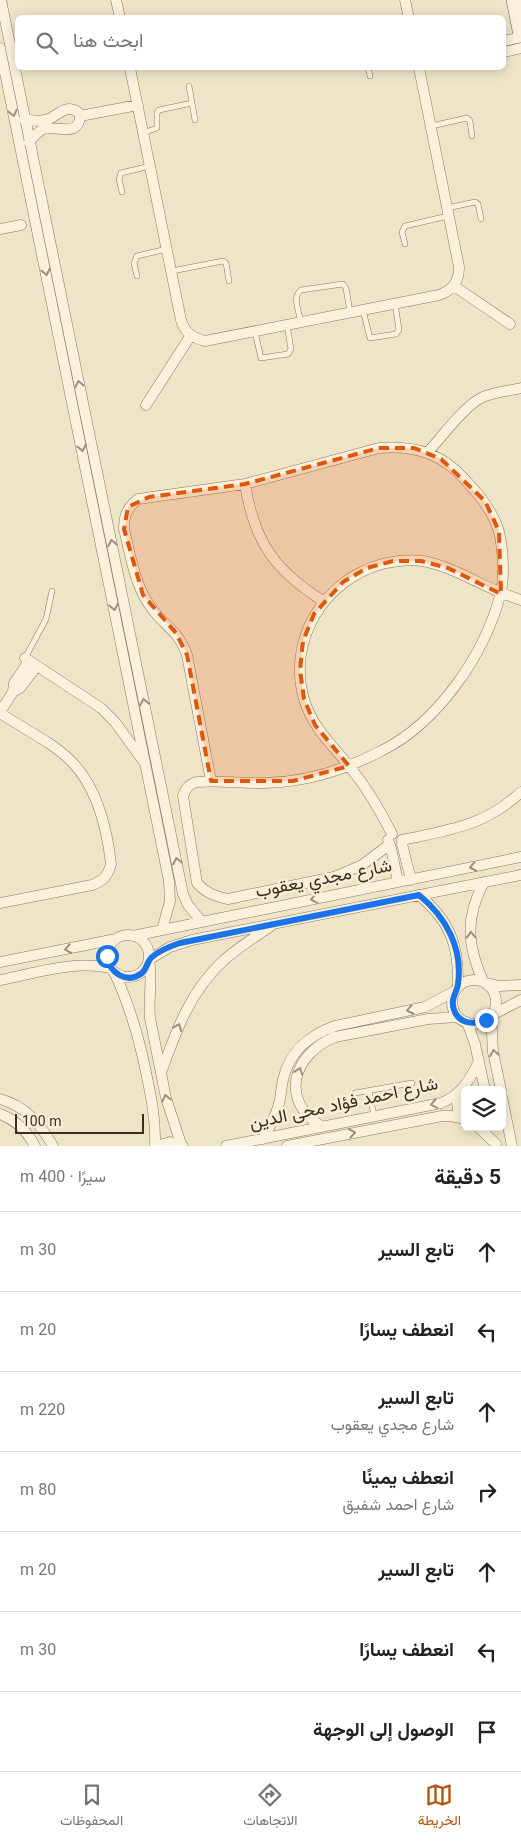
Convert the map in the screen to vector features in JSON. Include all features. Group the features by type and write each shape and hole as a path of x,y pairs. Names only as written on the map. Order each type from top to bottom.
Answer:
{"street":[{"path":"1,0 180,880 188,906 201,921"},
{"path":"116,0 119,15"},
{"path":"405,0 408,15"},
{"path":"506,40 521,36 517,5"},
{"path":"0,48 169,882 170,901 162,930"},
{"path":"506,52 521,48"},
{"path":"130,70 183,326 191,335 205,341 439,295 454,286 459,274 459,267 419,70"},
{"path":"80,116 138,105"},
{"path":"24,119 50,123 66,130 74,129 78,126 80,116 78,112 68,108 59,112 50,123 29,142"},
{"path":"0,229 21,224"},
{"path":"454,286 510,324"},
{"path":"146,405 191,335"},
{"path":"428,452 469,407 478,400 521,388"},
{"path":"211,781 187,655 176,633 157,616 143,595 127,539 124,518 128,507 138,500 244,484 379,448 398,446 428,452 441,459 464,477 485,501 499,531 503,562 501,594 487,631 469,667 445,700 416,728 383,751 349,766 293,781 266,783 211,781 190,784 185,789 183,796 197,883 204,891 215,897 228,899 334,877 362,865 396,844 472,824 490,816 521,792"},
{"path":"244,484 257,532 269,553 284,572 303,588 323,601"},
{"path":"96,520 107,517"},
{"path":"411,880 396,844 388,839 392,834 370,793 315,725 304,698 300,670 303,641 314,614 323,601 343,582 367,568 393,561 421,561 448,568 501,594 521,600"},
{"path":"0,903 99,882 107,876 111,864 96,801 81,773 61,753 0,712 13,692 20,688 30,661 108,714 146,765"},
{"path":"396,844 398,882"},
{"name":"شارع مجدي يعقوب","path":"133,936 521,857"},
{"name":"شارع مجدي يعقوب","path":"150,959 180,943 521,875"},
{"path":"169,882 180,880"},
{"path":"484,882 476,897 471,914 471,949 485,982 495,994 496,1002 492,1015 493,1052 500,1086"},
{"path":"419,895 438,913 451,935 456,951 456,989 452,1002 453,1008 472,1033 484,1086"},
{"path":"161,1073 180,1022 199,989 224,960 275,924"},
{"path":"0,962 124,936 133,936 144,942 150,959 149,1006 161,1073 170,1113 183,1145"},
{"path":"116,939 111,944 107,956 135,1023 155,1116 156,1146 170,1142 183,1145"},
{"path":"0,980 78,965 100,966 112,970 123,977 133,977 145,969 150,959"},
{"path":"263,1138 274,1117 282,1094 285,1074 293,1056 306,1041 323,1030 425,1007 470,980 499,986 521,985"},
{"path":"321,1126 304,1113 295,1095 299,1070 304,1059 323,1042 335,1037 436,1018 480,1023 521,1000"},
{"path":"432,1004 436,1018"},
{"name":"شارع احمد فؤاد محى الدين","path":"226,1146 441,1103 456,1095 468,1082 479,1061"},
{"path":"282,1094 295,1095"},
{"path":"456,1095 461,1114"},
{"path":"0,1100 16,1106 29,1114 39,1124 53,1146"},
{"path":"0,1114 18,1123 27,1132 35,1146"},
{"name":"شارع احمد فؤاد محى الدين","path":"287,1146 317,1143 442,1116 461,1118"},
{"path":"506,1117 512,1146"},
{"path":"482,1131 496,1145"},
{"path":"493,1131 496,1145"}],"lane":[{"path":"368,70 370,76"},
{"path":"189,86 195,120"},
{"path":"144,133 157,128 157,113 160,110 192,103"},
{"path":"431,126 467,118 470,120 472,136"},
{"path":"122,192 119,179 122,173 150,166"},
{"path":"405,244 402,232 405,226 476,202 481,219"},
{"path":"137,276 134,263 137,256 167,249"},
{"path":"172,271 223,261 226,263 229,281"},
{"path":"301,322 296,298 301,290 343,284 346,288 350,312"},
{"path":"363,310 368,336 373,339 398,332 395,303"},
{"path":"255,331 261,358 288,354 291,349 287,325"},
{"path":"30,661 46,619 52,591"},
{"path":"355,1093 412,1083"},
{"path":"369,1090 374,1116"}],"highlighted area":[{"path":"379,448 414,448 441,459 485,501 499,531 501,594 448,568 421,561 393,561 367,568 343,582 314,614 303,641 300,670 304,699 315,725 349,766 293,781 211,781 187,655 176,633 143,595 124,529 128,507 149,497 245,484"}],"route":[{"path":"107,956 114,972 128,978 138,976 148,965 150,959 180,943 419,895 432,906 443,920 451,935 456,951 458,986 452,1002 455,1012 462,1020 474,1024 486,1020"}]}
